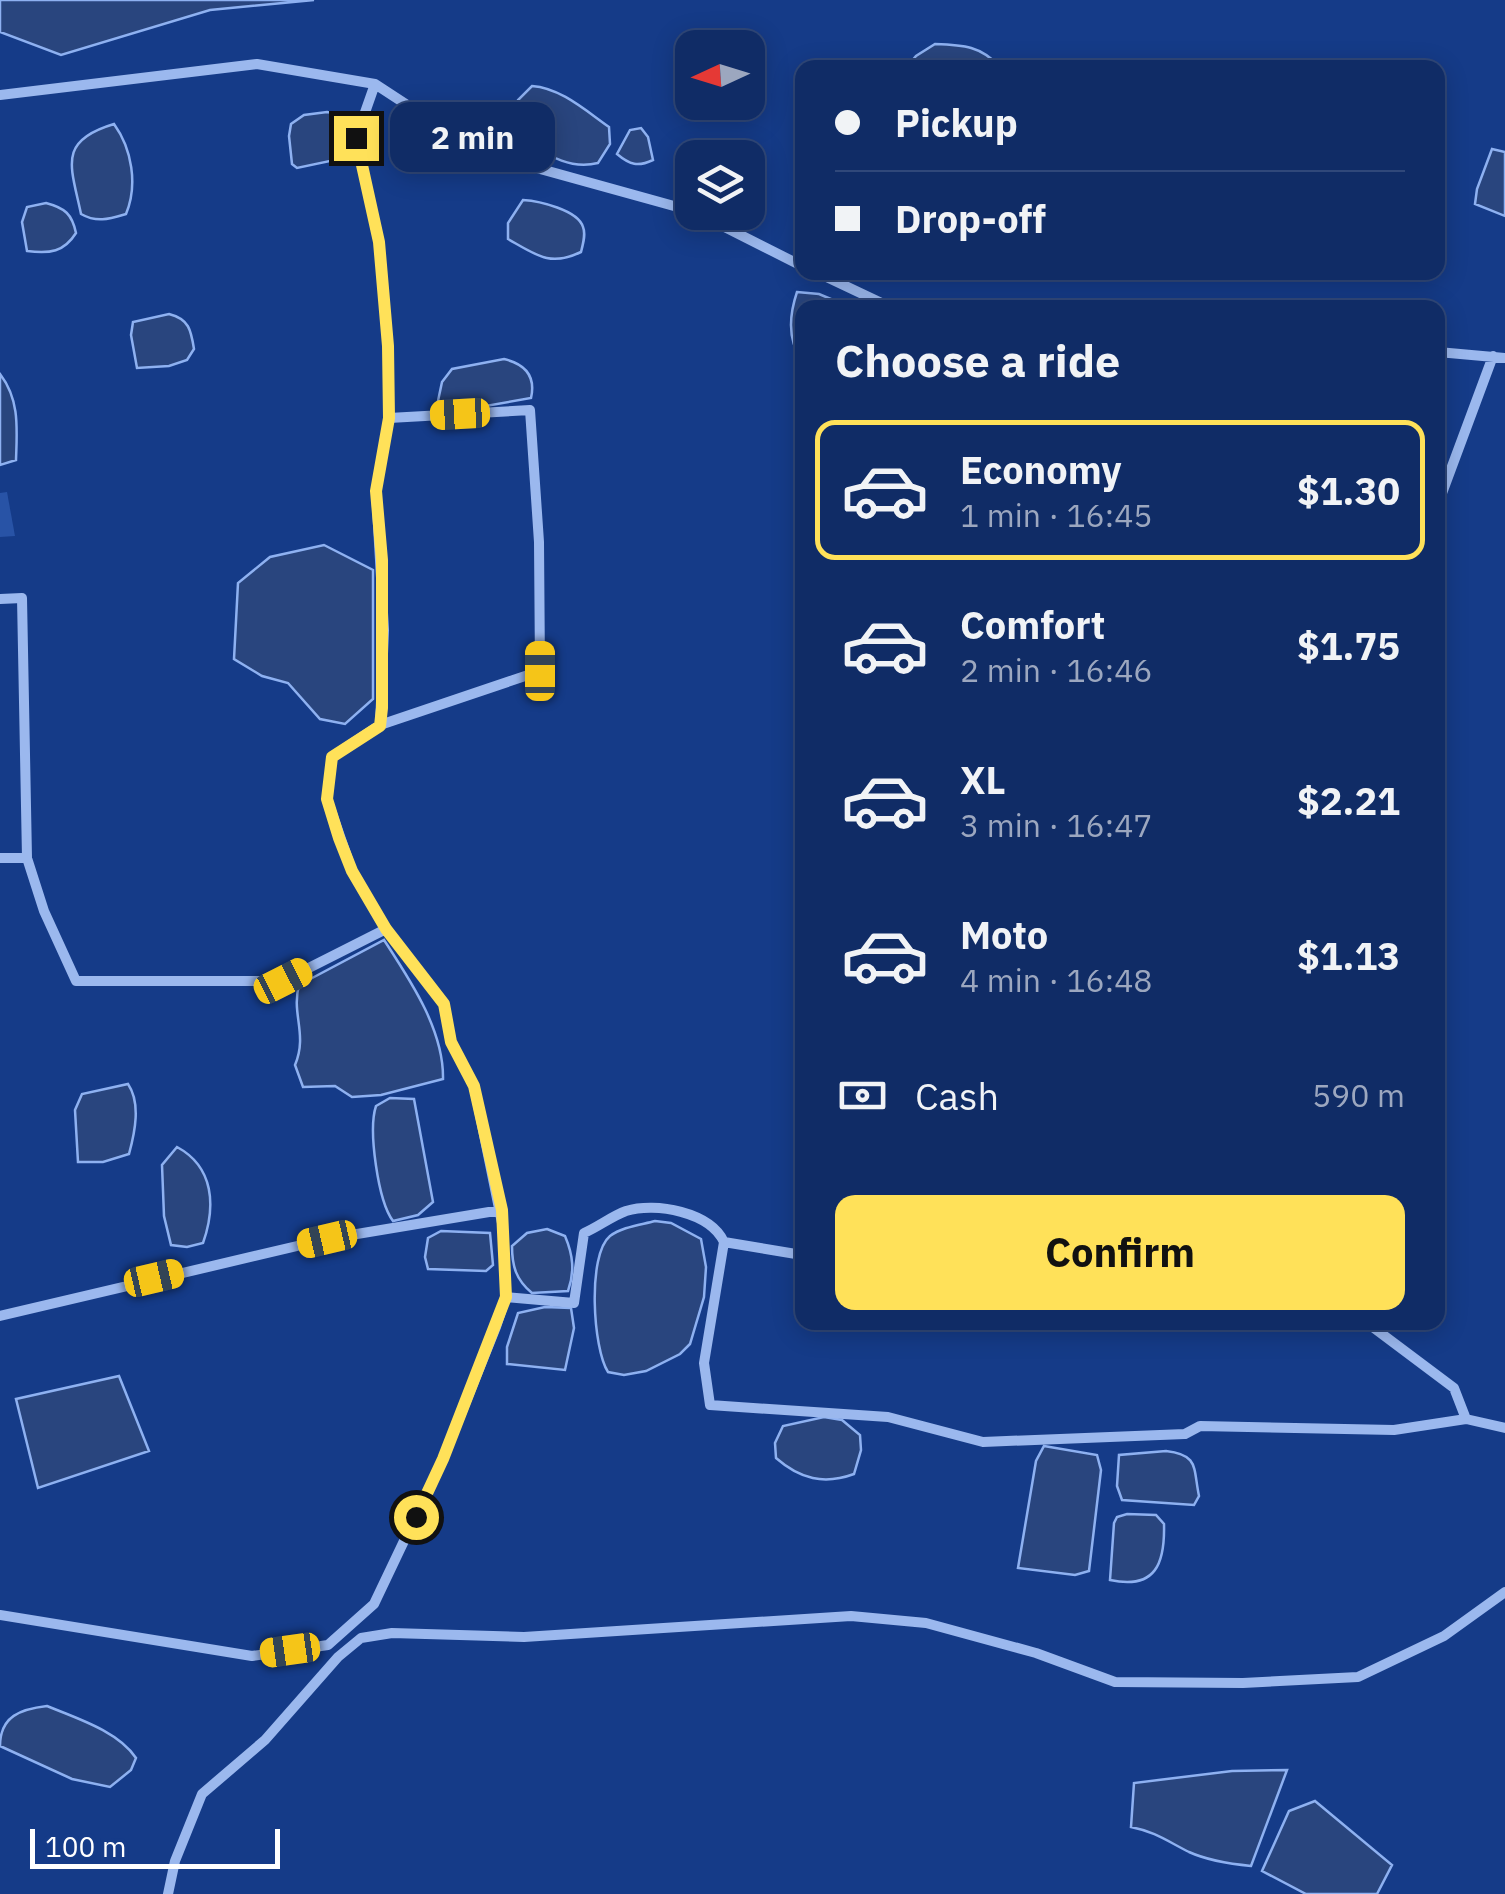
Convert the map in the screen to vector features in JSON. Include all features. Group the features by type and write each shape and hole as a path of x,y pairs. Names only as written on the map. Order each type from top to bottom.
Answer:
{"street":[{"path":"0,95 257,64 374,84 478,152 675,207"},
{"path":"374,84 356,138 379,242 388,346 389,418 376,491 384,612 380,726"},
{"path":"730,230 795,262"},
{"path":"833,280 875,300"},
{"path":"1445,353 1499,357 1445,487"},
{"path":"0,1615 252,1656 328,1645 374,1604 443,1459 506,1297 502,1210 474,1086 451,1042 444,1004 386,929 352,871 327,799 332,757 380,726 540,671 539,542 530,410 389,418"},
{"path":"0,599 22,598 27,858 44,911 76,982 283,981 386,929"},
{"path":"0,858 27,858"},
{"path":"506,1297 574,1303 584,1233 622,1212 648,1207 674,1211 718,1230 724,1242 704,1363 710,1405 888,1417 983,1442 1185,1434 1200,1426 1394,1430 1466,1419 1505,1428"},
{"path":"0,1316 327,1239 502,1210"},
{"path":"724,1242 795,1254"},
{"path":"1377,1330 1454,1388 1466,1419"},
{"path":"168,1894 175,1861 202,1794 266,1740 338,1657 360,1638 392,1632 524,1637 851,1616 926,1623 1036,1653 1115,1682 1243,1682 1358,1677 1444,1636 1505,1592"}],"shaded area":[{"path":"0,0 314,0 210,10 61,55 0,32"},
{"path":"935,44 955,45 971,48 992,60 913,60"},
{"path":"532,86 563,96 609,127 610,144 598,163 565,162 516,135 518,100"},
{"path":"338,114 345,145 335,160 297,168 292,164 291,124 304,115"},
{"path":"114,124 131,168 130,203 126,214 92,218 81,214 72,157 83,138"},
{"path":"641,128 648,137 653,160 634,164 617,154 630,130"},
{"path":"1492,149 1505,152 1505,216 1475,204"},
{"path":"523,200 557,208 580,221 584,233 581,252 552,259 508,239 508,223"},
{"path":"46,203 67,213 76,233 56,250 27,251 22,222 27,207"},
{"path":"797,292 833,300 795,300 795,346 792,310"},
{"path":"169,314 188,326 194,349 187,360 169,366 137,368 131,335 133,322"},
{"path":"504,359 527,372 532,383 531,398 463,410 438,401 442,382 452,369"},
{"path":"0,374 14,404 17,437 16,460 0,465"},
{"path":"7,492 15,536 0,537 0,493"},
{"path":"324,545 373,570 373,699 345,724 320,719 288,683 262,676 234,659 238,583 270,557"},
{"path":"384,940 432,1024 443,1079 381,1095 352,1097 335,1086 303,1087 295,1065 300,1044 299,985"},
{"path":"128,1084 136,1109 129,1154 103,1162 78,1162 75,1110 82,1094"},
{"path":"390,1098 414,1099 433,1202 418,1215 393,1221 379,1182 373,1131 376,1106"},
{"path":"177,1147 198,1165 209,1189 210,1215 203,1243 187,1247 171,1245 164,1216 162,1165"},
{"path":"655,1221 671,1223 701,1239 706,1267 704,1297 690,1344 680,1354 646,1371 624,1375 608,1372 596,1324 598,1262 610,1236"},
{"path":"547,1229 565,1236 572,1263 570,1284 568,1291 532,1293 516,1272 512,1246 527,1233"},
{"path":"441,1231 490,1233 493,1265 486,1271 428,1269 428,1238"},
{"path":"545,1307 571,1308 574,1328 565,1370 507,1364 507,1347 518,1313"},
{"path":"119,1376 149,1451 38,1488 16,1399"},
{"path":"824,1417 842,1420 860,1435 861,1450 854,1474 813,1478 776,1458 775,1443 783,1426"},
{"path":"1044,1446 1097,1455 1101,1470 1089,1571 1075,1575 1018,1568 1036,1461"},
{"path":"1166,1451 1184,1456 1193,1464 1199,1496 1194,1505 1122,1500 1117,1486 1119,1455"},
{"path":"1156,1515 1164,1524 1162,1551 1148,1577 1126,1582 1110,1580 1114,1523 1117,1517"},
{"path":"47,1706 119,1740 136,1758 131,1770 110,1787 72,1779 0,1746 8,1721 29,1709"},
{"path":"1287,1770 1251,1866 1204,1858 1131,1827 1134,1783 1232,1771"},
{"path":"1315,1801 1392,1865 1377,1894 1306,1894 1262,1871 1289,1811"}],"route":[{"path":"356,138 379,242 388,346 389,418 376,491 384,630 382,708 380,726 332,757 327,799 352,871 386,929 444,1004 451,1042 474,1086 503,1228 506,1297 443,1459 416,1517"}]}
